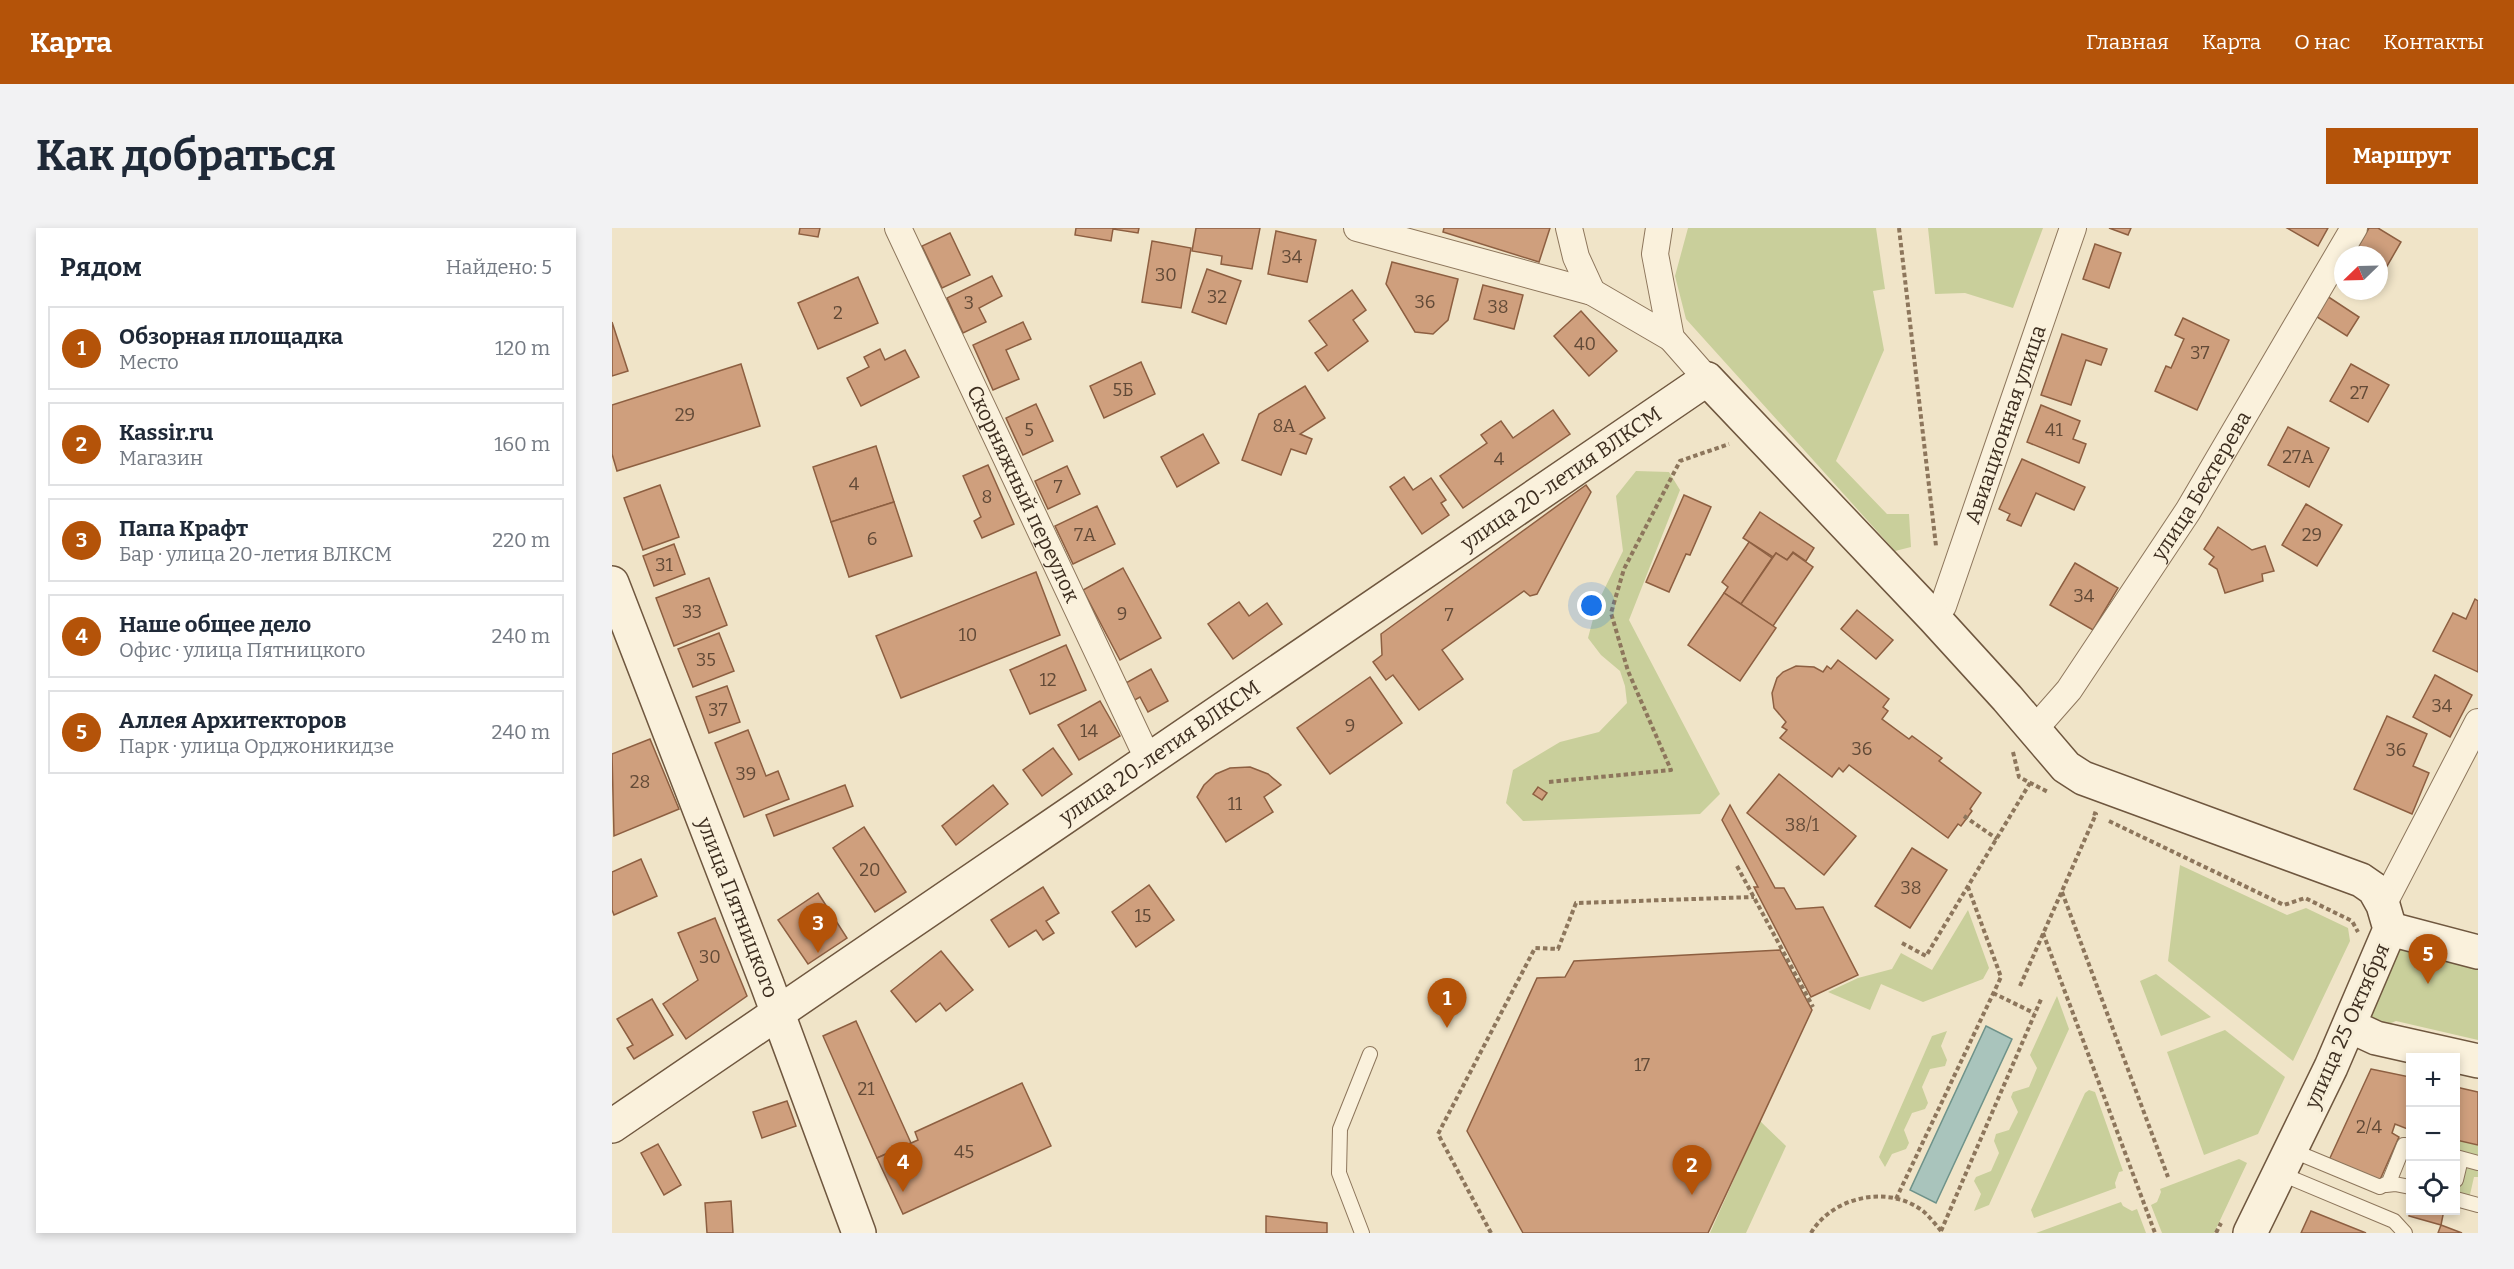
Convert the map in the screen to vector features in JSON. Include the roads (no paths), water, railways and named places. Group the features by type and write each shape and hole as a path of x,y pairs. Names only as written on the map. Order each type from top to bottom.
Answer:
{"street":[{"name":"Скорняжный переулок","path":"898,228 1148,759"},
{"path":"1357,228 1592,292 1671,338 1707,379 1934,618 2066,767 2083,778 2361,880 2374,889 2387,917 2478,952"},
{"path":"1569,228 1576,257 1592,292"},
{"name":"Авиационная улица","path":"1934,618 1943,606 2073,228"},
{"name":"улица Бехтерева","path":"2033,731 2070,690 2188,511 2354,228"},
{"path":"1658,229 1655,254 1671,338"},
{"name":"улица 20-летия ВЛКСМ","path":"612,1126 1707,379"},
{"name":"улица Пятницкого","path":"612,584 778,1013 859,1233"},
{"name":"улица 25 Октября","path":"2250,1233 2350,1026 2387,917 2478,722"},
{"path":"2350,1026 2376,1038 2478,1061"}],"lane":[{"path":"1362,1233 1340,1173 1340,1129 1370,1054"},
{"path":"2386,1185 2404,1145 2406,1145"},
{"path":"2460,1158 2478,1163"},
{"path":"2285,1162 2375,1186 2395,1184 2406,1186"},
{"path":"2285,1162 2394,1221 2405,1233"},
{"path":"2460,1200 2478,1204"}],"water":[{"path":"1986,1026 2012,1039 1936,1203 1910,1190"}],"place":[{"name":"Папа Крафт","path":"818,953"},
{"name":"Аллея Архитекторов","path":"2428,984"},
{"name":"Обзорная площадка","path":"1447,1028"},
{"name":"Наше общее дело","path":"903,1192"},
{"name":"Kassir.ru","path":"1692,1195"}]}
